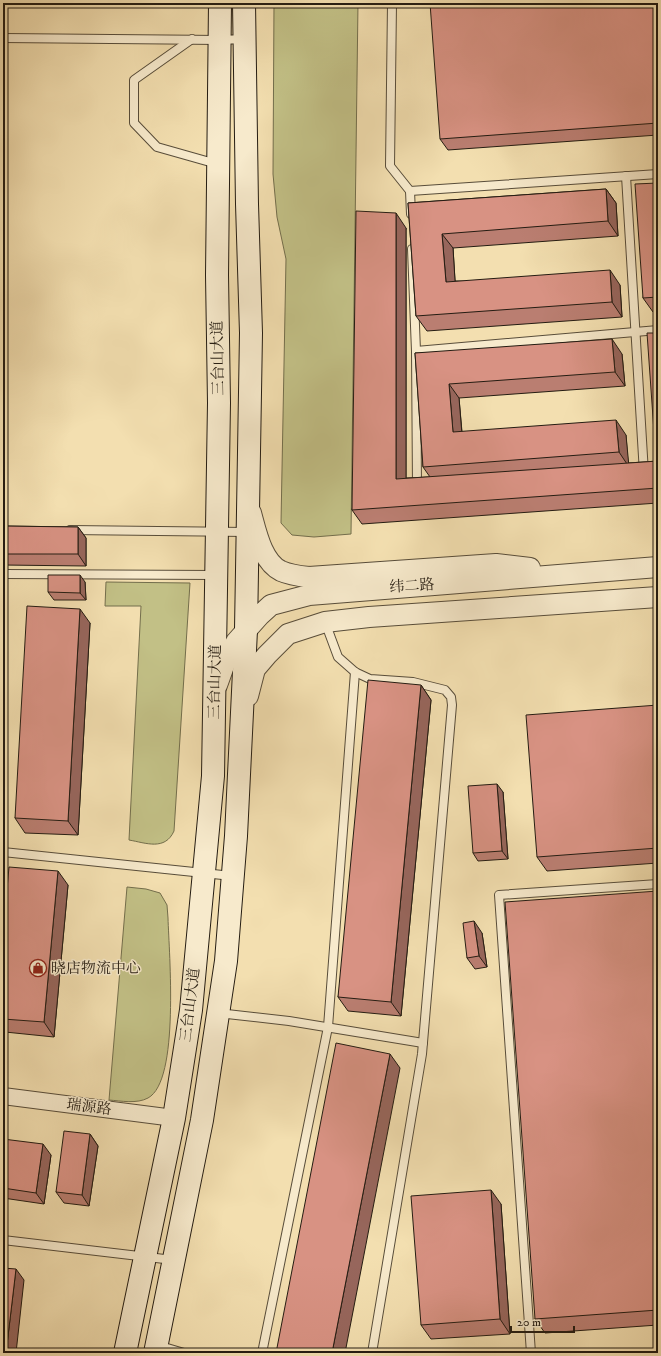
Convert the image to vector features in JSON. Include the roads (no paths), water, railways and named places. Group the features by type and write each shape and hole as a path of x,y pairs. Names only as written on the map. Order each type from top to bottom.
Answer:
{"main road":[{"name":"三台山大道","path":"125,1353 174,1118 191,1010 213,776 217,574 220,3"},
{"name":"三台山大道","path":"155,1349 202,1120 226,961 233,876 243,713 249,502 251,333 247,204 244,3"}],"street":[{"path":"249,502 256,532 270,563 291,575 309,577 496,564 574,574"},
{"name":"纬二路","path":"215,691 226,660 236,642 271,605 309,595 658,567"},
{"name":"纬二路","path":"243,713 255,669 267,655 288,634 325,622 377,616 658,597"},
{"name":"瑞源路","path":"3,1096 174,1118"}],"lane":[{"path":"392,3 390,166 410,191 411,221"},
{"path":"3,38 220,40 245,38"},
{"path":"192,39 134,80 134,122 157,147 218,165"},
{"path":"410,191 658,174"},
{"path":"626,176 644,473"},
{"path":"412,244 416,351 416,490 424,490"},
{"path":"416,351 658,330"},
{"path":"59,530 248,532"},
{"path":"3,574 217,574"},
{"path":"325,622 338,657 355,672 370,679 413,682 445,690 451,697 452,705 423,1043 372,1353"},
{"path":"262,1353 328,1027 355,672"},
{"path":"3,852 233,876"},
{"path":"531,1353 499,895 658,884"},
{"path":"218,1013 289,1020 423,1043"},
{"path":"3,1240 174,1260"},
{"path":"155,1349 184,1353"}],"place":[{"name":"晓店物流中心","path":"38,968"}]}
